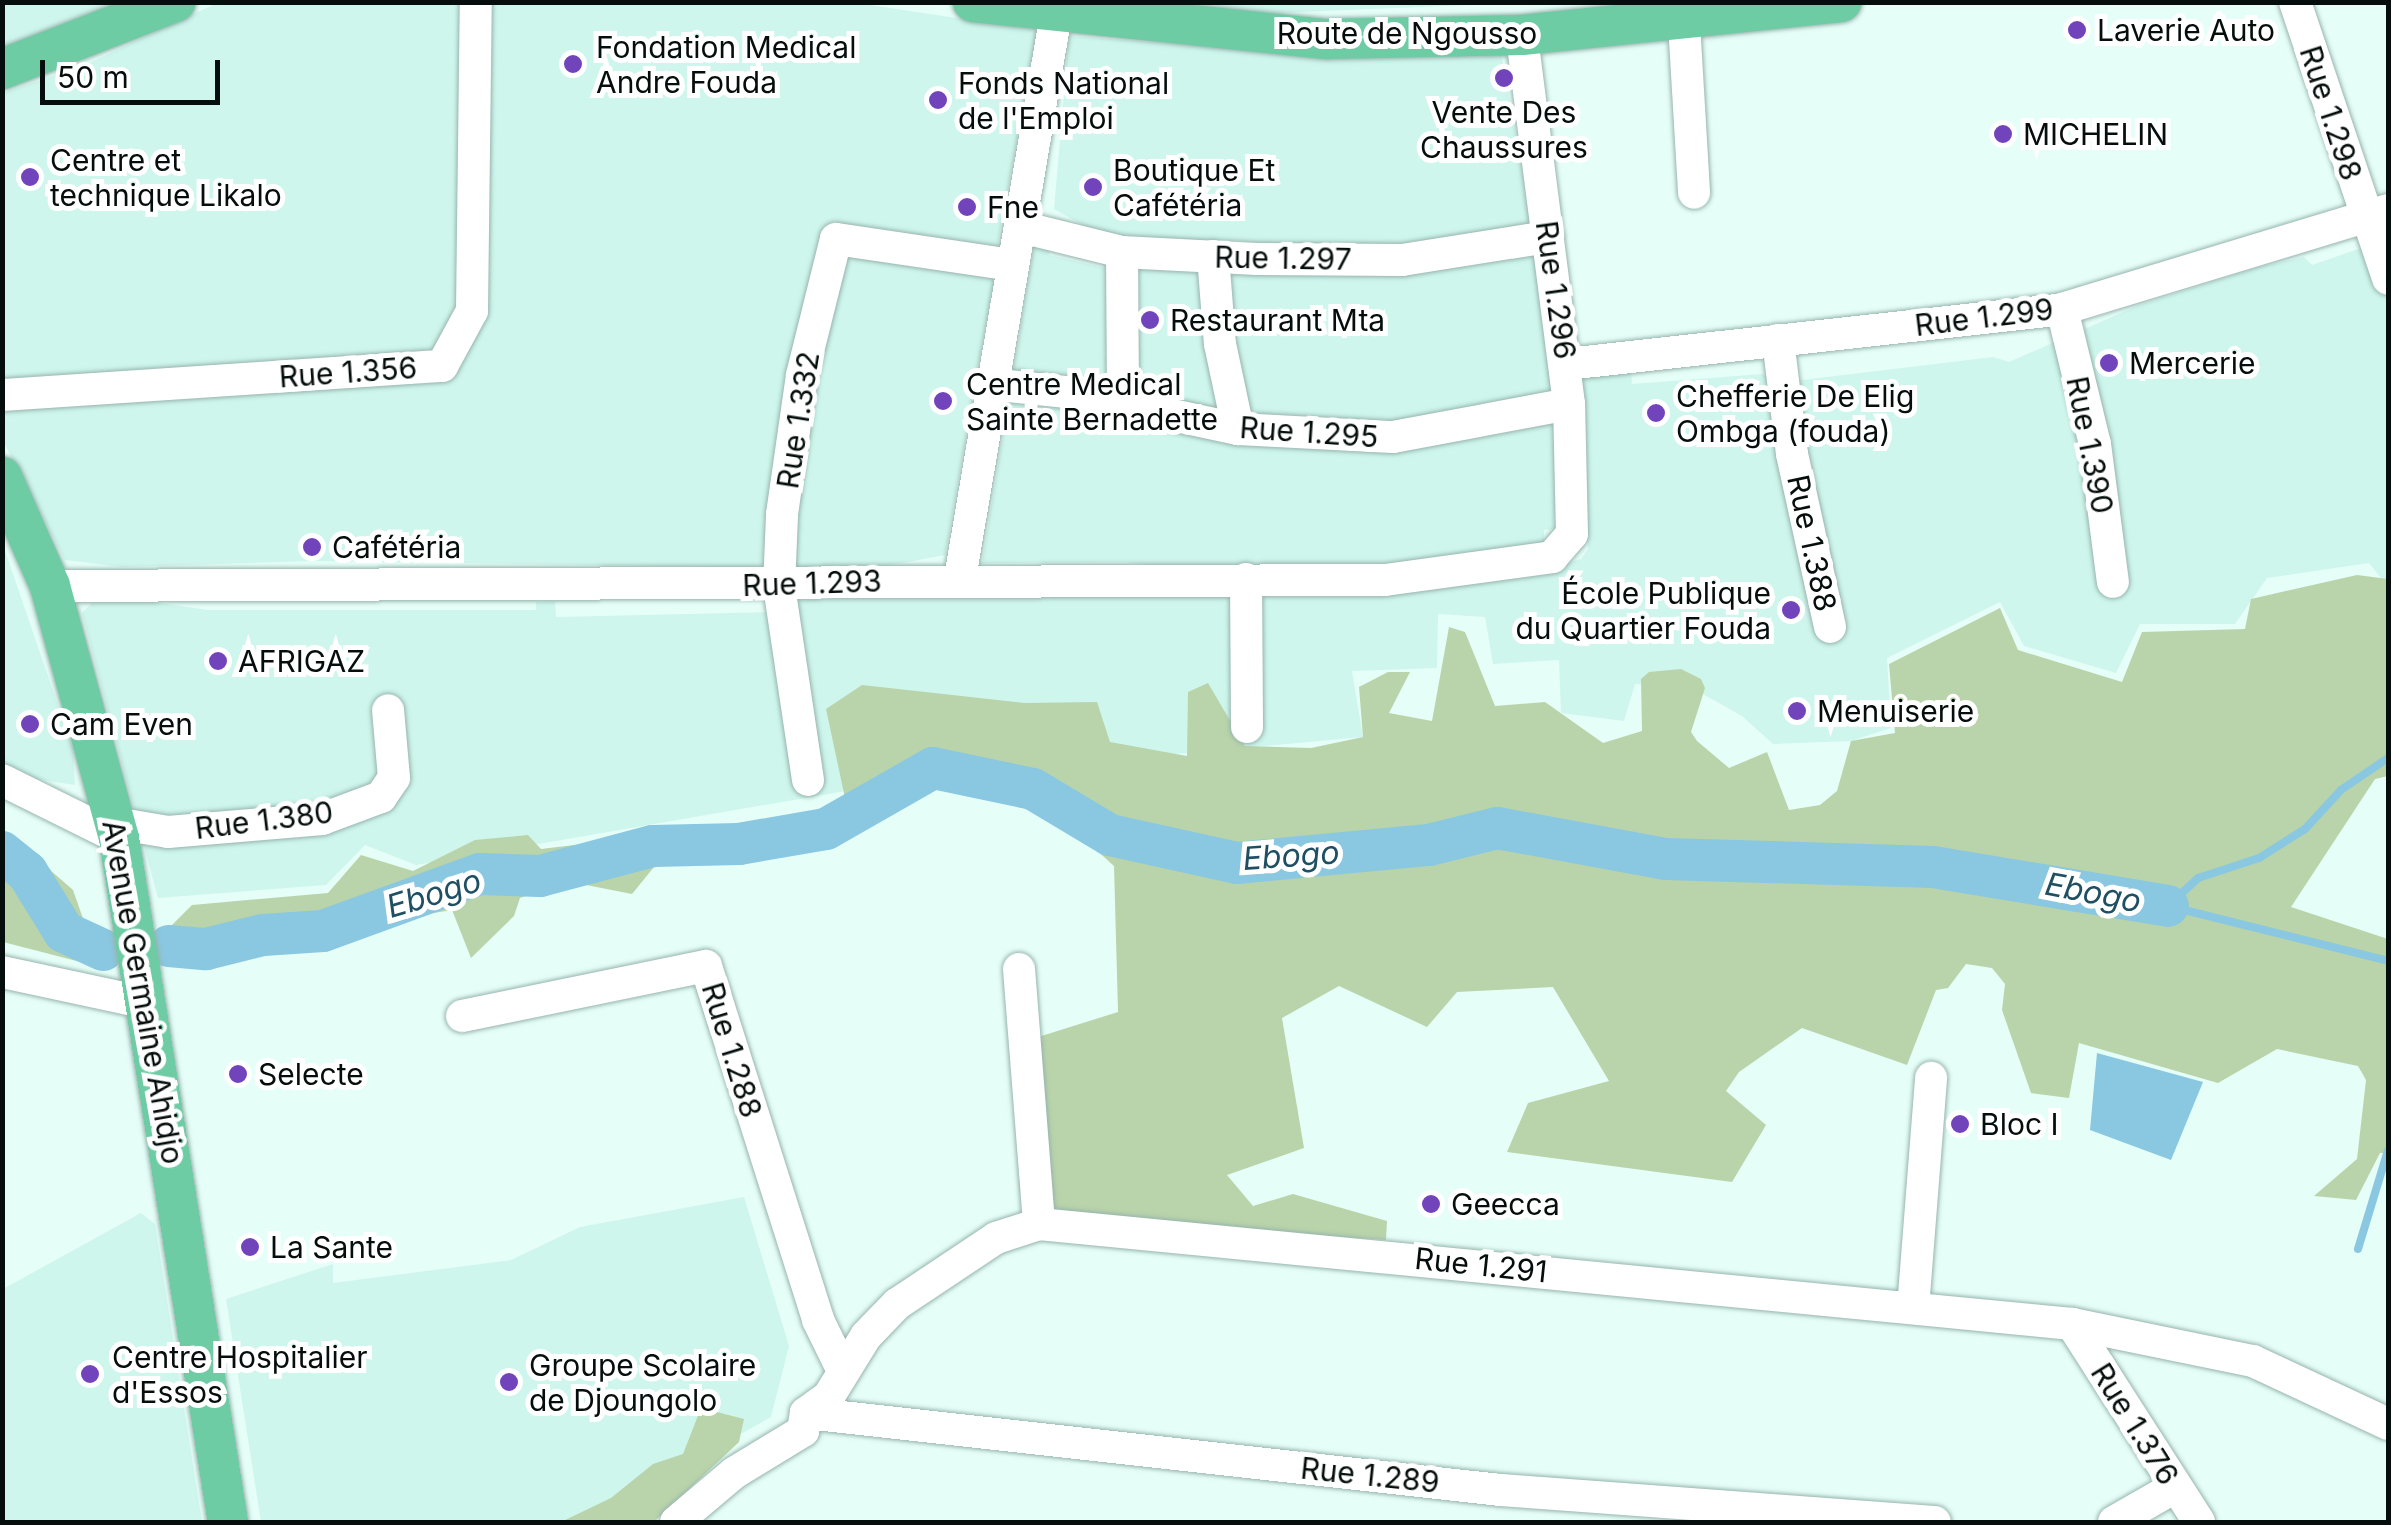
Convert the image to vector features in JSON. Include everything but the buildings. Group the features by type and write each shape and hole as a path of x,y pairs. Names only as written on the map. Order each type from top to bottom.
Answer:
{"main road":[{"path":"2,68 175,2"},
{"name":"Route de Ngousso","path":"973,2 1056,14 1328,39 1522,35 1841,2"},
{"name":"Avenue Germaine Ahidjo","path":"2,476 50,586 117,830 228,1522"}],"street":[{"name":"Rue 1.356","path":"2,395 442,366 472,311 476,2"},
{"name":"Rue 1.298","path":"2295,2 2377,213 2388,279"},
{"path":"960,578 989,384 1056,14"},
{"path":"1692,16 1694,193"},
{"name":"Rue 1.296","path":"1522,35 1567,364 1568,546"},
{"name":"Rue 1.299","path":"1567,364 2062,309 2377,213"},
{"name":"Rue 1.297","path":"1020,227 1122,252 1402,260 1548,238"},
{"name":"Rue 1.332","path":"808,780 780,586 802,375 836,239 1012,265"},
{"path":"1122,252 1123,406"},
{"path":"1212,256 1238,430"},
{"name":"Rue 1.390","path":"2062,309 2095,444 2113,582"},
{"name":"Rue 1.388","path":"1778,340 1792,454 1830,627"},
{"name":"Rue 1.295","path":"989,384 1238,430 1393,437 1569,404"},
{"name":"Rue 1.293","path":"50,586 780,586 960,578 1386,580 1496,567 1552,556 1568,546"},
{"path":"1246,580 1247,727"},
{"name":"Rue 1.380","path":"2,780 117,830 168,832 322,819 381,798 394,778 388,710"},
{"name":"Rue 1.288","path":"462,1016 706,966 818,1320 842,1369"},
{"path":"1019,969 1039,1224"},
{"path":"2,972 146,1003"},
{"path":"1912,1308 1930,1078"},
{"name":"Rue 1.291","path":"676,1522 734,1474 803,1430 806,1413 828,1396 842,1369 897,1304 970,1253 1039,1224 2072,1324 2253,1361 2388,1424"},
{"name":"Rue 1.376","path":"2072,1324 2199,1522"},
{"name":"Rue 1.289","path":"806,1413 1500,1490 1936,1522"},
{"path":"2114,1522 2174,1487"}],"shaded area":[{"path":"219,2 850,2 1037,30 995,258 1000,296 991,295 945,555 870,569 311,561 122,567 65,560 3,441 3,93 85,65"},
{"path":"3,3 130,3 3,51"},
{"path":"1081,3 1516,3 1276,13"},
{"path":"1069,36 1285,52 1500,47 1533,229 1382,248 1308,249 1237,240 1148,245 1086,227 1054,209"},
{"path":"2388,206 2388,587 2369,563 2267,578 2235,624 2140,624 2116,673 2024,646 2000,602 1887,658 1891,728 1851,741 1773,744 1742,716 1692,688 1635,684 1624,721 1561,713 1559,660 1493,664 1485,617 1438,614 1437,668 1352,671 1363,737 1108,760 1039,709 863,788 416,865 365,845 326,885 158,898 82,613 93,602 119,597 208,610 536,610 536,602 555,601 556,617 772,612 791,599 1515,576 1581,559 1588,549 1579,381 1586,375 1631,372 1632,384 1763,374 1786,382 1993,357 2009,362 2139,305 2259,267 2304,257 2312,265 2370,245"},
{"path":"1035,242 1050,244 1049,255 1105,268 1219,270 1535,255 1565,391 1557,528 1544,530 1544,544 1460,562 1204,570 1124,562 982,563"},
{"path":"2,542 73,749 75,785 3,774"},
{"name":"Groupe Scolaire de Djoungolo","path":"744,1197 789,1346 771,1417 719,1446 627,1522 261,1522 226,1299 333,1264 333,1283 511,1260 580,1227"},
{"name":"Centre Hospitalier d'Essos","path":"141,1213 155,1224 202,1522 3,1522 3,1289"}],"green space":[{"path":"2357,575 2388,579 2388,776 2375,779 2291,907 2388,939 2388,1153 2380,1153 2356,1200 2314,1196 2357,1159 2366,1080 2358,1066 2277,1049 2218,1083 2079,1043 2069,1098 2031,1093 2002,1010 2005,984 1992,968 1966,964 1948,988 1936,990 1907,1065 1802,1028 1739,1072 1726,1091 1766,1125 1732,1182 1507,1152 1528,1103 1609,1081 1553,987 1457,992 1427,1027 1339,986 1282,1018 1304,1148 1227,1175 1253,1206 1293,1194 1387,1221 1386,1240 1042,1217 1020,1193 1019,1182 1035,1038 1118,1012 1114,866 1062,819 933,776 837,838 789,853 663,856 632,894 566,881 520,898 514,916 471,958 452,910 306,934 231,956 170,927 192,905 328,893 361,855 413,871 475,840 528,835 541,849 815,816 845,798 826,709 862,685 1024,703 1097,702 1110,742 1187,756 1188,692 1208,683 1245,746 1311,748 1363,737 1359,687 1388,672 1410,672 1389,713 1432,721 1449,627 1465,632 1495,706 1545,702 1603,743 1642,731 1641,679 1649,672 1681,669 1701,679 1705,688 1691,732 1697,741 1729,768 1767,752 1789,810 1820,805 1837,791 1851,741 1895,733 1889,664 2000,608 2018,650 2122,682 2142,632 2245,629 2251,599"},
{"path":"3,829 73,890 100,967 3,942"},
{"path":"701,1408 744,1419 739,1442 654,1522 561,1522 611,1498 653,1464 683,1454"}],"water":[{"path":"2097,1053 2203,1082 2171,1160 2090,1130"}],"waterway":[{"path":"2388,758 2341,790 2305,829 2259,858 2198,878 2168,906 2388,961"},
{"name":"Ebogo","path":"169,946 206,949 263,935 323,931 480,874 540,876 653,846 739,844 826,829 933,768 1033,789 1110,835 1237,863 1429,845 1497,828 1666,859 1933,867 2168,906"},
{"name":"Ebogo","path":"2,852 27,872 64,932 103,950"},
{"path":"2358,1249 2388,1150"}],"place":[{"name":"Laverie Auto","path":"2077,30"},
{"name":"Fondation Medical Andre Fouda","path":"573,64"},
{"name":"Vente Des Chaussures","path":"1504,78"},
{"name":"Fonds National de l'Emploi","path":"938,100"},
{"name":"MICHELIN","path":"2003,134"},
{"name":"Centre et technique Likalo","path":"30,177"},
{"name":"Boutique Et Cafétéria","path":"1093,187"},
{"name":"Fne","path":"967,207"},
{"name":"Restaurant Mta","path":"1150,320"},
{"name":"Mercerie","path":"2109,363"},
{"name":"Centre Medical Sainte Bernadette","path":"943,401"},
{"name":"Chefferie De Elig Ombga (fouda)","path":"1656,413"},
{"name":"Cafétéria","path":"312,547"},
{"name":"École Publique du Quartier Fouda","path":"1791,610"},
{"name":"AFRIGAZ","path":"218,661"},
{"name":"Menuiserie","path":"1797,711"},
{"name":"Cam Even","path":"30,724"},
{"name":"Selecte","path":"238,1074"},
{"name":"Bloc I","path":"1960,1124"},
{"name":"Geecca","path":"1431,1204"},
{"name":"La Sante","path":"250,1247"},
{"name":"Centre Hospitalier d'Essos","path":"90,1374"},
{"name":"Groupe Scolaire de Djoungolo","path":"509,1382"}]}
